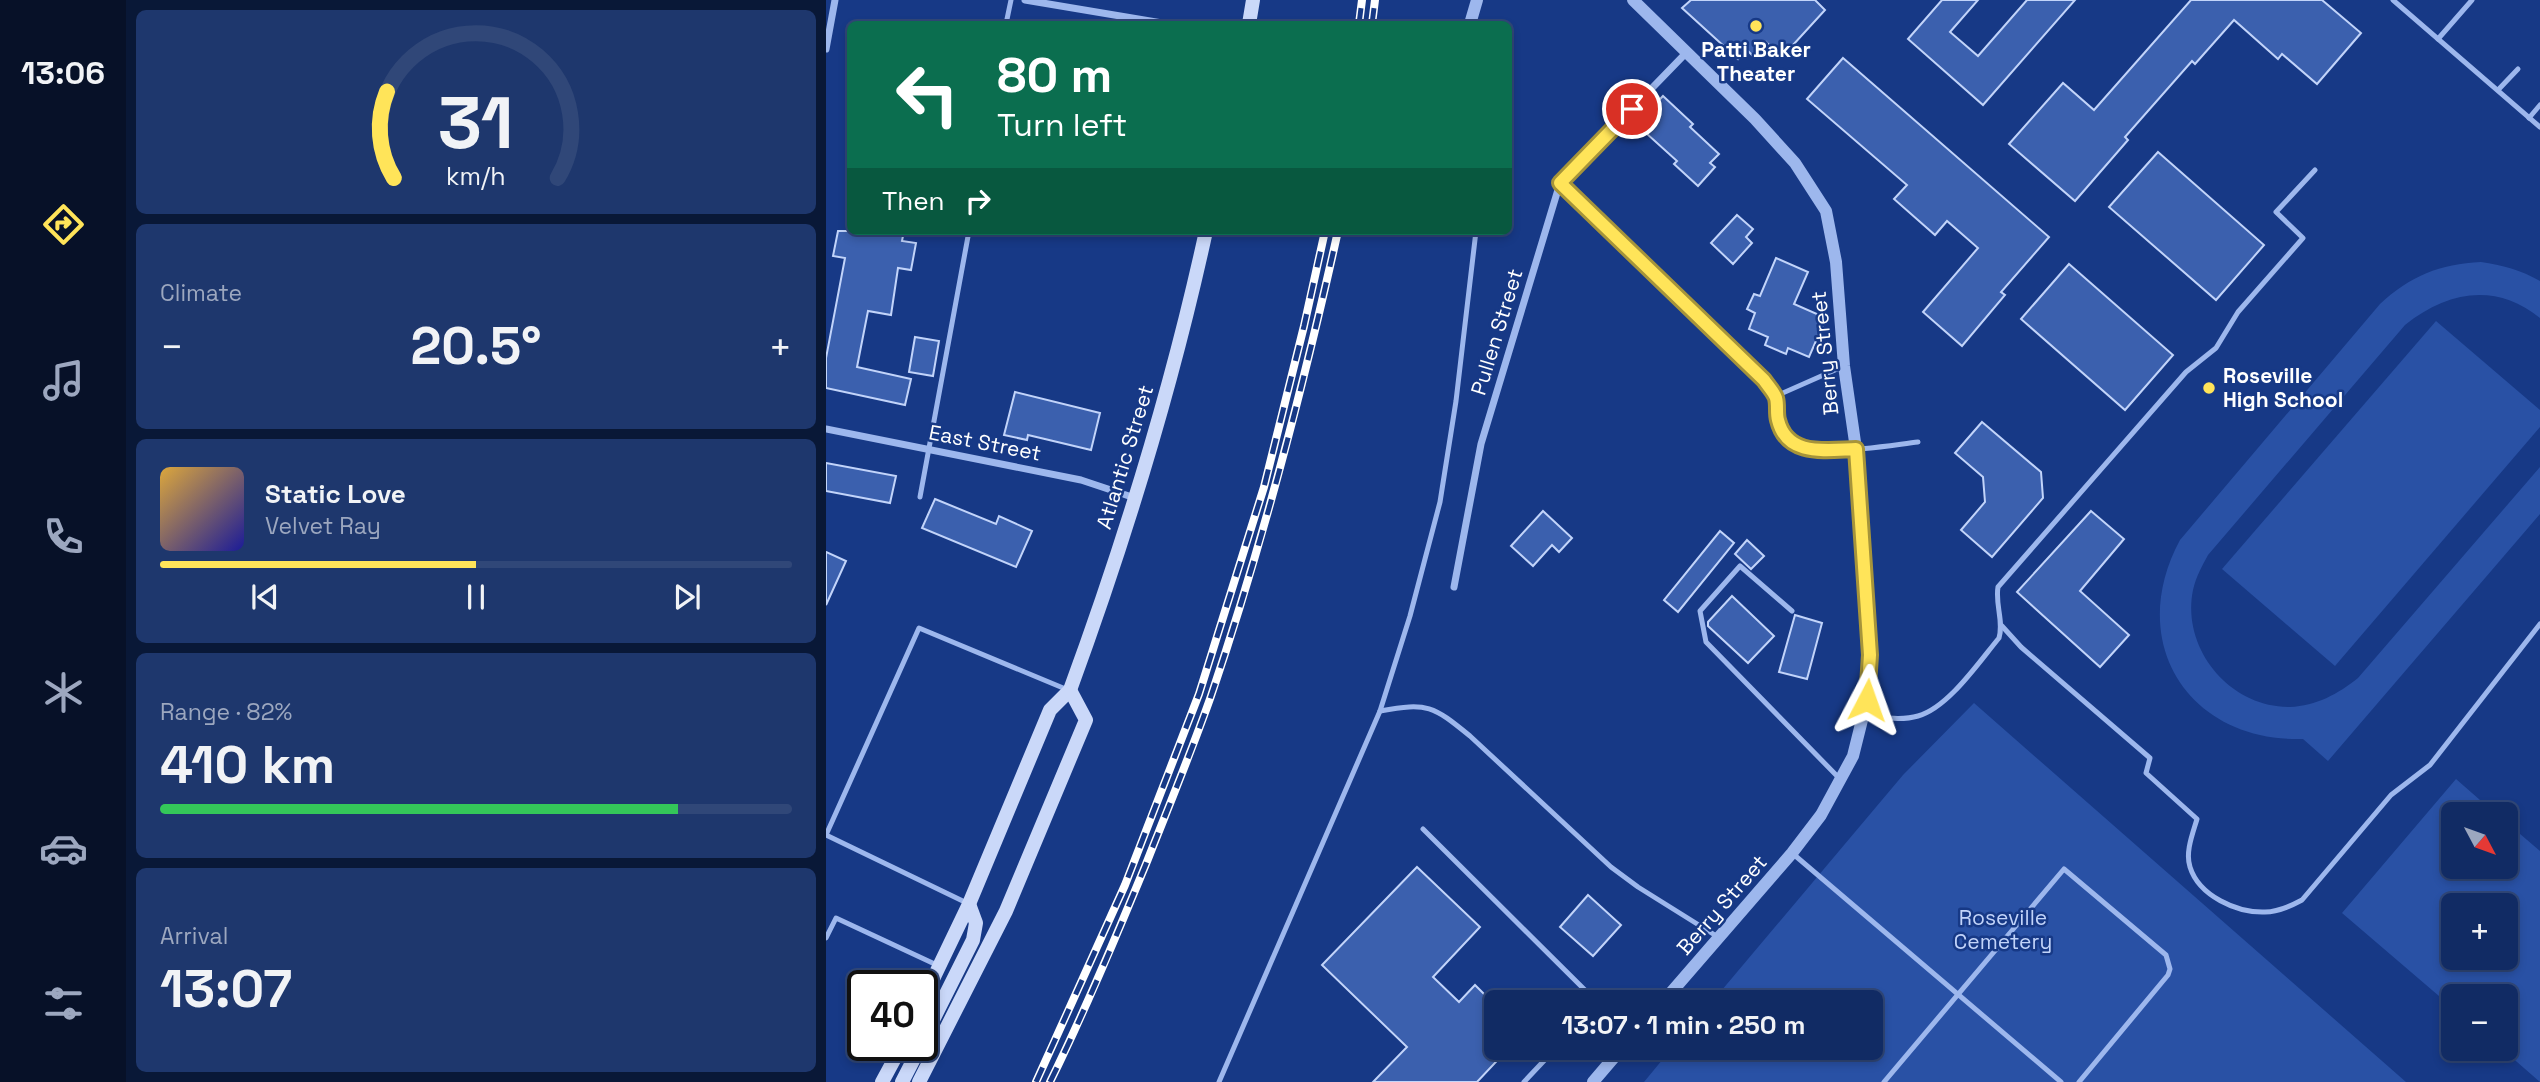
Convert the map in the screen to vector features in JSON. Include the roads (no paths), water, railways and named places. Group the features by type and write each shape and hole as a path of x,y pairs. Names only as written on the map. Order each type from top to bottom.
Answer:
{"main road":[{"path":"1250,21 1253,0"},
{"name":"Atlantic Street","path":"937,970 969,904 1050,710 1070,690 1136,499 1168,391 1205,235"},
{"path":"919,1082 1006,911 1086,720 1070,690"},
{"path":"938,1009 973,940 976,923 969,904"},
{"path":"882,1082 893,1061"},
{"path":"902,1082 912,1061"}],"street":[{"path":"826,50 835,0"},
{"path":"1025,0 1150,21"},
{"path":"1471,21 1477,0"},
{"name":"Berry Street","path":"1633,0 1755,118 1795,163 1826,211 1836,262 1844,366 1856,449 1870,655 1864,716 1853,756 1841,781 1821,815 1792,853 1673,990"},
{"name":"Pullen Street","path":"1454,587 1480,444 1560,183 1686,53"},
{"name":"East Street","path":"826,429 1081,480 1136,499"},
{"path":"1593,1082 1612,1060"}],"lane":[{"path":"1007,21 1011,0"},
{"path":"2393,0 2540,127"},
{"path":"2438,39 2472,0"},
{"path":"2498,90 2518,69"},
{"path":"2529,118 2540,105"},
{"path":"1864,716 1903,719 1934,709 1948,697 1999,638 2002,626 1998,587 2186,372 2202,362 2216,348 2238,313 2303,238 2276,212 2315,170"},
{"path":"1560,183 1764,380 1776,396 1777,419 1784,437 1797,446 1814,450 1856,449 1918,442"},
{"path":"920,497 968,235"},
{"path":"1220,1082 1380,711 1410,616 1440,502 1456,401 1476,235"},
{"path":"1776,396 1844,366"},
{"path":"1792,611 1740,566 1700,611 1706,642 1841,781"},
{"path":"2002,626 2021,647 2150,758 2146,773 2197,819 2188,853 2190,868 2201,885 2215,898 2234,908 2266,912 2285,908 2302,900 2391,795 2430,765 2540,624"},
{"path":"969,904 826,835 919,628 1070,690"},
{"path":"1380,711 1425,706 1447,717 1611,867 1719,937"},
{"path":"1423,829 1585,990"},
{"path":"1792,853 2061,1082"},
{"path":"1884,1082 2064,869 2166,955 2170,969 2168,975 2079,1082"},
{"path":"826,938 836,918 939,966"},
{"path":"1524,1082 1545,1060"}],"railway":[{"path":"1359,21 1362,0"},
{"path":"1372,21 1375,0"},
{"path":"1036,1082 1125,885 1199,694 1264,487 1324,235"},
{"path":"1050,1082 1123,919 1211,696 1281,465 1337,235"}],"place":[{"name":"Patti Baker Theater","path":"1756,26"},
{"name":"Roseville High School","path":"2209,388"}],"park label":[{"name":"Roseville Cemetery","path":"2003,930"}]}
